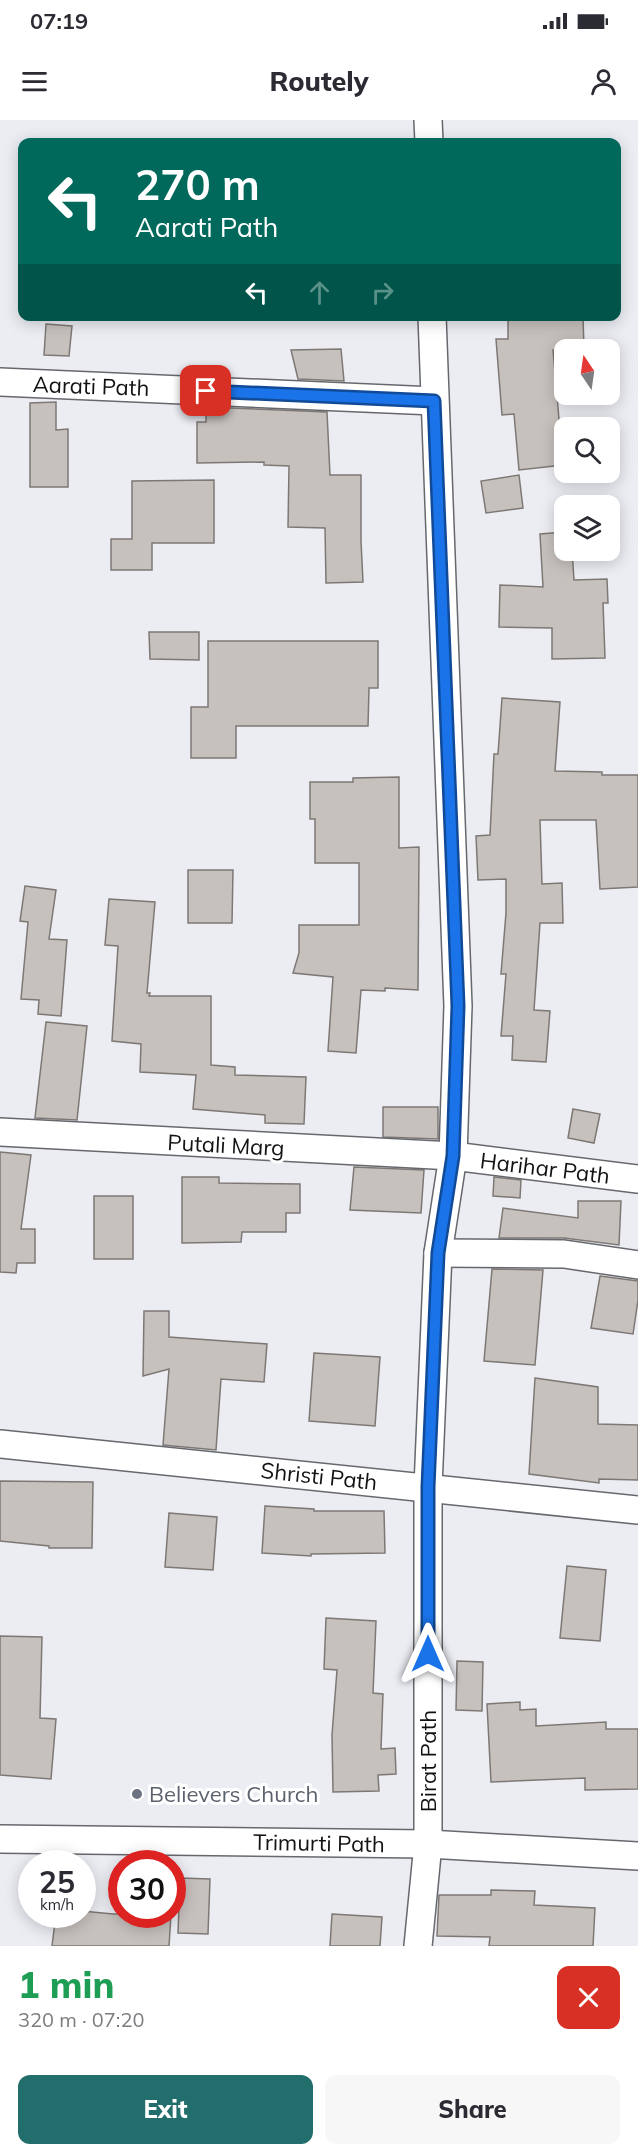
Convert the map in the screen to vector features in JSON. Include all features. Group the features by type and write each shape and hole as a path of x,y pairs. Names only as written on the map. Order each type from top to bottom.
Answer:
{"street":[{"path":"428,120 429,138"},
{"name":"Birat Path","path":"418,1946 428,1844 428,1487 438,1253 453,1156 458,1006 432,321"},
{"name":"Aarati Path","path":"0,382 434,401"},
{"name":"Putali Marg","path":"0,1132 453,1156"},
{"name":"Harihar Path","path":"453,1156 638,1179"},
{"path":"438,1253 564,1254 638,1265"},
{"name":"Shristi Path","path":"0,1444 638,1510"},
{"name":"Trimurti Path","path":"0,1839 428,1844 638,1856"}],"building":[{"path":"508,321 583,321 584,339 554,339 554,405 558,405 559,417 554,417 554,466 519,470 514,414 502,415 496,339 508,339"},
{"path":"46,324 72,326 69,356 44,355"},
{"path":"341,349 344,381 298,379 291,350"},
{"path":"56,402 56,430 68,429 68,487 30,487 30,403"},
{"path":"206,407 327,412 330,475 361,475 363,582 326,583 325,528 288,527 289,466 264,465 264,462 197,463 197,422 206,422"},
{"path":"519,475 523,508 486,513 481,481"},
{"path":"214,480 214,543 152,543 152,570 111,570 111,539 132,539 132,481"},
{"path":"554,533 554,561 573,561 574,580 607,579 608,603 603,603 605,658 552,659 552,628 499,627 500,585 543,587 540,534"},
{"path":"149,632 199,632 199,660 150,659"},
{"path":"208,641 378,641 378,688 369,688 368,726 236,726 236,758 191,758 191,707 208,707"},
{"path":"502,698 560,702 555,771 638,775 638,887 600,889 596,820 540,820 542,884 562,883 563,923 540,923 534,1010 550,1011 546,1062 512,1060 513,1036 501,1036 506,974 501,974 506,879 478,880 476,836 490,835 494,754 498,754"},
{"path":"399,777 399,848 419,847 418,990 385,988 385,991 361,990 356,1053 328,1051 333,977 293,973 299,953 299,925 359,925 359,863 315,863 315,819 310,819 310,782 353,782 353,778"},
{"path":"188,870 233,870 232,923 188,923"},
{"path":"25,886 56,890 49,939 67,940 61,1016 38,1014 39,1000 21,999 28,922 20,921"},
{"path":"109,899 155,902 147,993 150,993 149,996 211,996 211,1065 235,1067 235,1075 306,1077 304,1124 265,1123 265,1115 193,1109 196,1075 140,1072 141,1044 112,1041 118,946 105,945"},
{"path":"46,1022 87,1026 77,1120 35,1118"},
{"path":"383,1107 438,1107 438,1139 383,1137"},
{"path":"573,1109 600,1114 594,1143 568,1138"},
{"path":"0,1152 31,1155 21,1229 35,1229 35,1263 17,1263 16,1273 0,1272"},
{"path":"354,1167 424,1170 421,1213 350,1210"},
{"path":"182,1177 219,1177 219,1183 300,1184 300,1213 286,1213 286,1232 242,1232 241,1242 182,1243"},
{"path":"494,1177 521,1180 520,1198 493,1196"},
{"path":"94,1196 133,1196 133,1259 94,1259"},
{"path":"578,1201 621,1201 619,1245 564,1238 499,1238 503,1208 578,1218"},
{"path":"492,1269 543,1270 535,1365 484,1361"},
{"path":"600,1276 638,1281 633,1334 591,1328"},
{"path":"144,1311 169,1311 169,1337 267,1344 264,1382 221,1379 216,1450 163,1445 169,1369 143,1376"},
{"path":"314,1353 380,1357 375,1426 309,1421"},
{"path":"535,1378 598,1387 598,1424 638,1425 638,1480 599,1479 599,1483 529,1474"},
{"path":"0,1481 93,1482 92,1548 49,1548 49,1546 0,1541"},
{"path":"265,1506 314,1509 314,1511 384,1511 385,1553 311,1554 311,1556 262,1553"},
{"path":"169,1513 217,1517 213,1570 165,1567"},
{"path":"567,1566 606,1570 600,1641 560,1638"},
{"path":"326,1618 376,1621 373,1693 383,1694 381,1749 395,1748 396,1774 378,1775 379,1791 333,1792 332,1735 337,1670 324,1669"},
{"path":"0,1636 42,1637 40,1718 56,1719 51,1779 0,1775"},
{"path":"457,1661 483,1662 482,1711 456,1710"},
{"path":"520,1702 520,1710 536,1709 536,1726 606,1722 606,1729 638,1729 638,1789 585,1790 585,1778 491,1782 487,1704"},
{"path":"186,1878 210,1879 208,1934 178,1933 178,1928 186,1928"},
{"path":"491,1890 535,1891 534,1905 595,1908 593,1946 489,1946 490,1937 437,1936 439,1895 491,1895"},
{"path":"96,1912 108,1914 108,1928 170,1928 169,1946 52,1946 54,1928 96,1928"},
{"path":"332,1914 382,1917 380,1946 330,1946"}],"place":[{"name":"Believers Church","path":"137,1794"}],"route":[{"path":"206,391 434,401 458,1006 453,1156 438,1253 428,1487 428,1654"}]}
